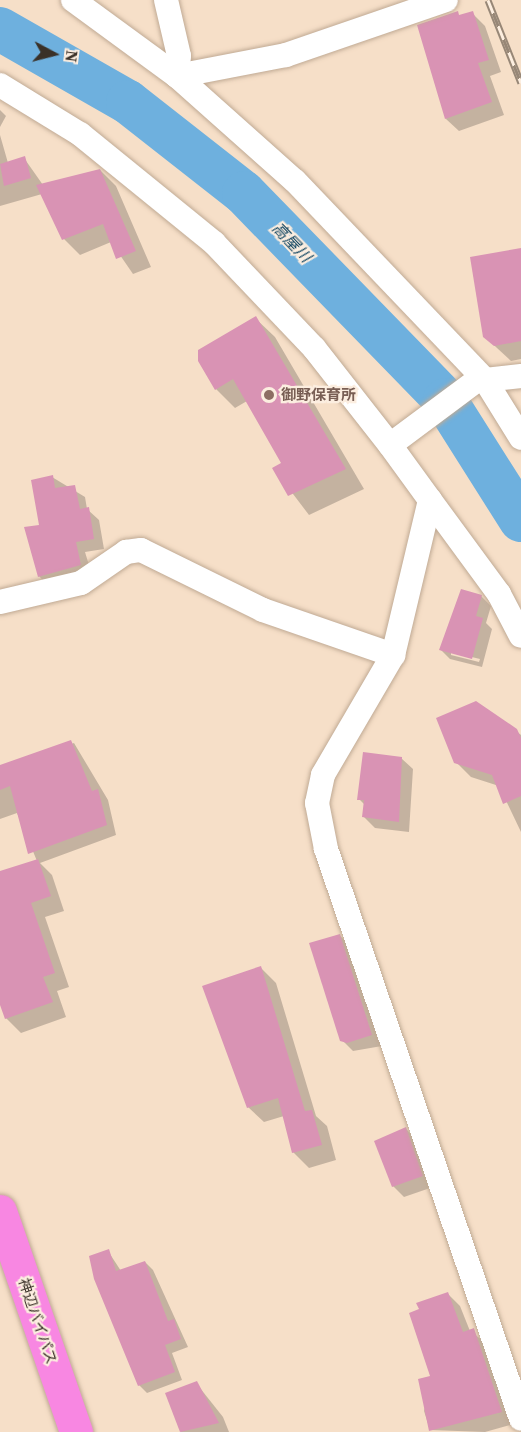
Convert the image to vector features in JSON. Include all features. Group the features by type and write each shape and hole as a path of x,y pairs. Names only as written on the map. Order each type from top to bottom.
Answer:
{"highway":[{"name":"神辺バイパス","path":"0,1211 76,1432"}],"street":[{"path":"73,0 177,76 295,181 478,382 521,438"},
{"path":"166,0 179,56 177,76"},
{"path":"177,76 286,55 446,0"},
{"path":"0,85 80,134 214,243 314,348 394,442 430,500 499,594 521,636"},
{"path":"394,442 478,382 521,376"},
{"path":"430,500 393,655 323,775 317,803 326,849 520,1410"},
{"path":"0,602 81,583 126,552 141,550 263,610 393,655"}],"building":[{"path":"458,11 459,15 473,11 489,60 478,63 492,102 445,119 417,25"},
{"path":"25,156 31,178 4,186 0,164"},
{"path":"100,169 136,251 116,259 103,224 62,240 36,185"},
{"path":"521,248 521,341 494,346 483,337 470,257"},
{"path":"256,316 346,469 288,496 272,468 281,463 233,379 215,390 198,361 198,350"},
{"path":"53,475 55,488 75,485 80,509 89,507 94,539 76,542 81,565 38,577 24,527 39,525 31,480"},
{"path":"461,589 482,595 476,616 483,618 472,659 439,650"},
{"path":"476,701 517,729 521,738 521,796 503,804 492,775 454,763 436,718"},
{"path":"71,740 92,791 98,789 107,825 28,854 10,786 0,790 0,765"},
{"path":"363,752 402,757 399,822 362,817 364,800 357,800"},
{"path":"38,859 51,896 31,903 55,973 43,977 53,1002 5,1019 0,1005 0,871"},
{"path":"340,934 372,1035 347,1043 340,1041 309,943"},
{"path":"261,966 305,1111 312,1110 322,1145 292,1153 278,1098 247,1108 202,986"},
{"path":"406,1127 423,1176 392,1187 374,1141"},
{"path":"109,1249 116,1271 145,1261 168,1321 174,1319 181,1339 165,1345 175,1372 138,1386 94,1279 89,1256"},
{"path":"448,1292 463,1332 474,1328 502,1412 429,1431 418,1379 430,1376 409,1313 419,1309 416,1303"},
{"path":"197,1381 219,1423 180,1432 165,1393"}],"waterway":[{"name":"高屋川","path":"0,29 128,102 244,193 445,400 521,520"}],"railway":[{"path":"488,0 521,83"}],"place":[{"name":"御野保育所","path":"269,395"}]}
